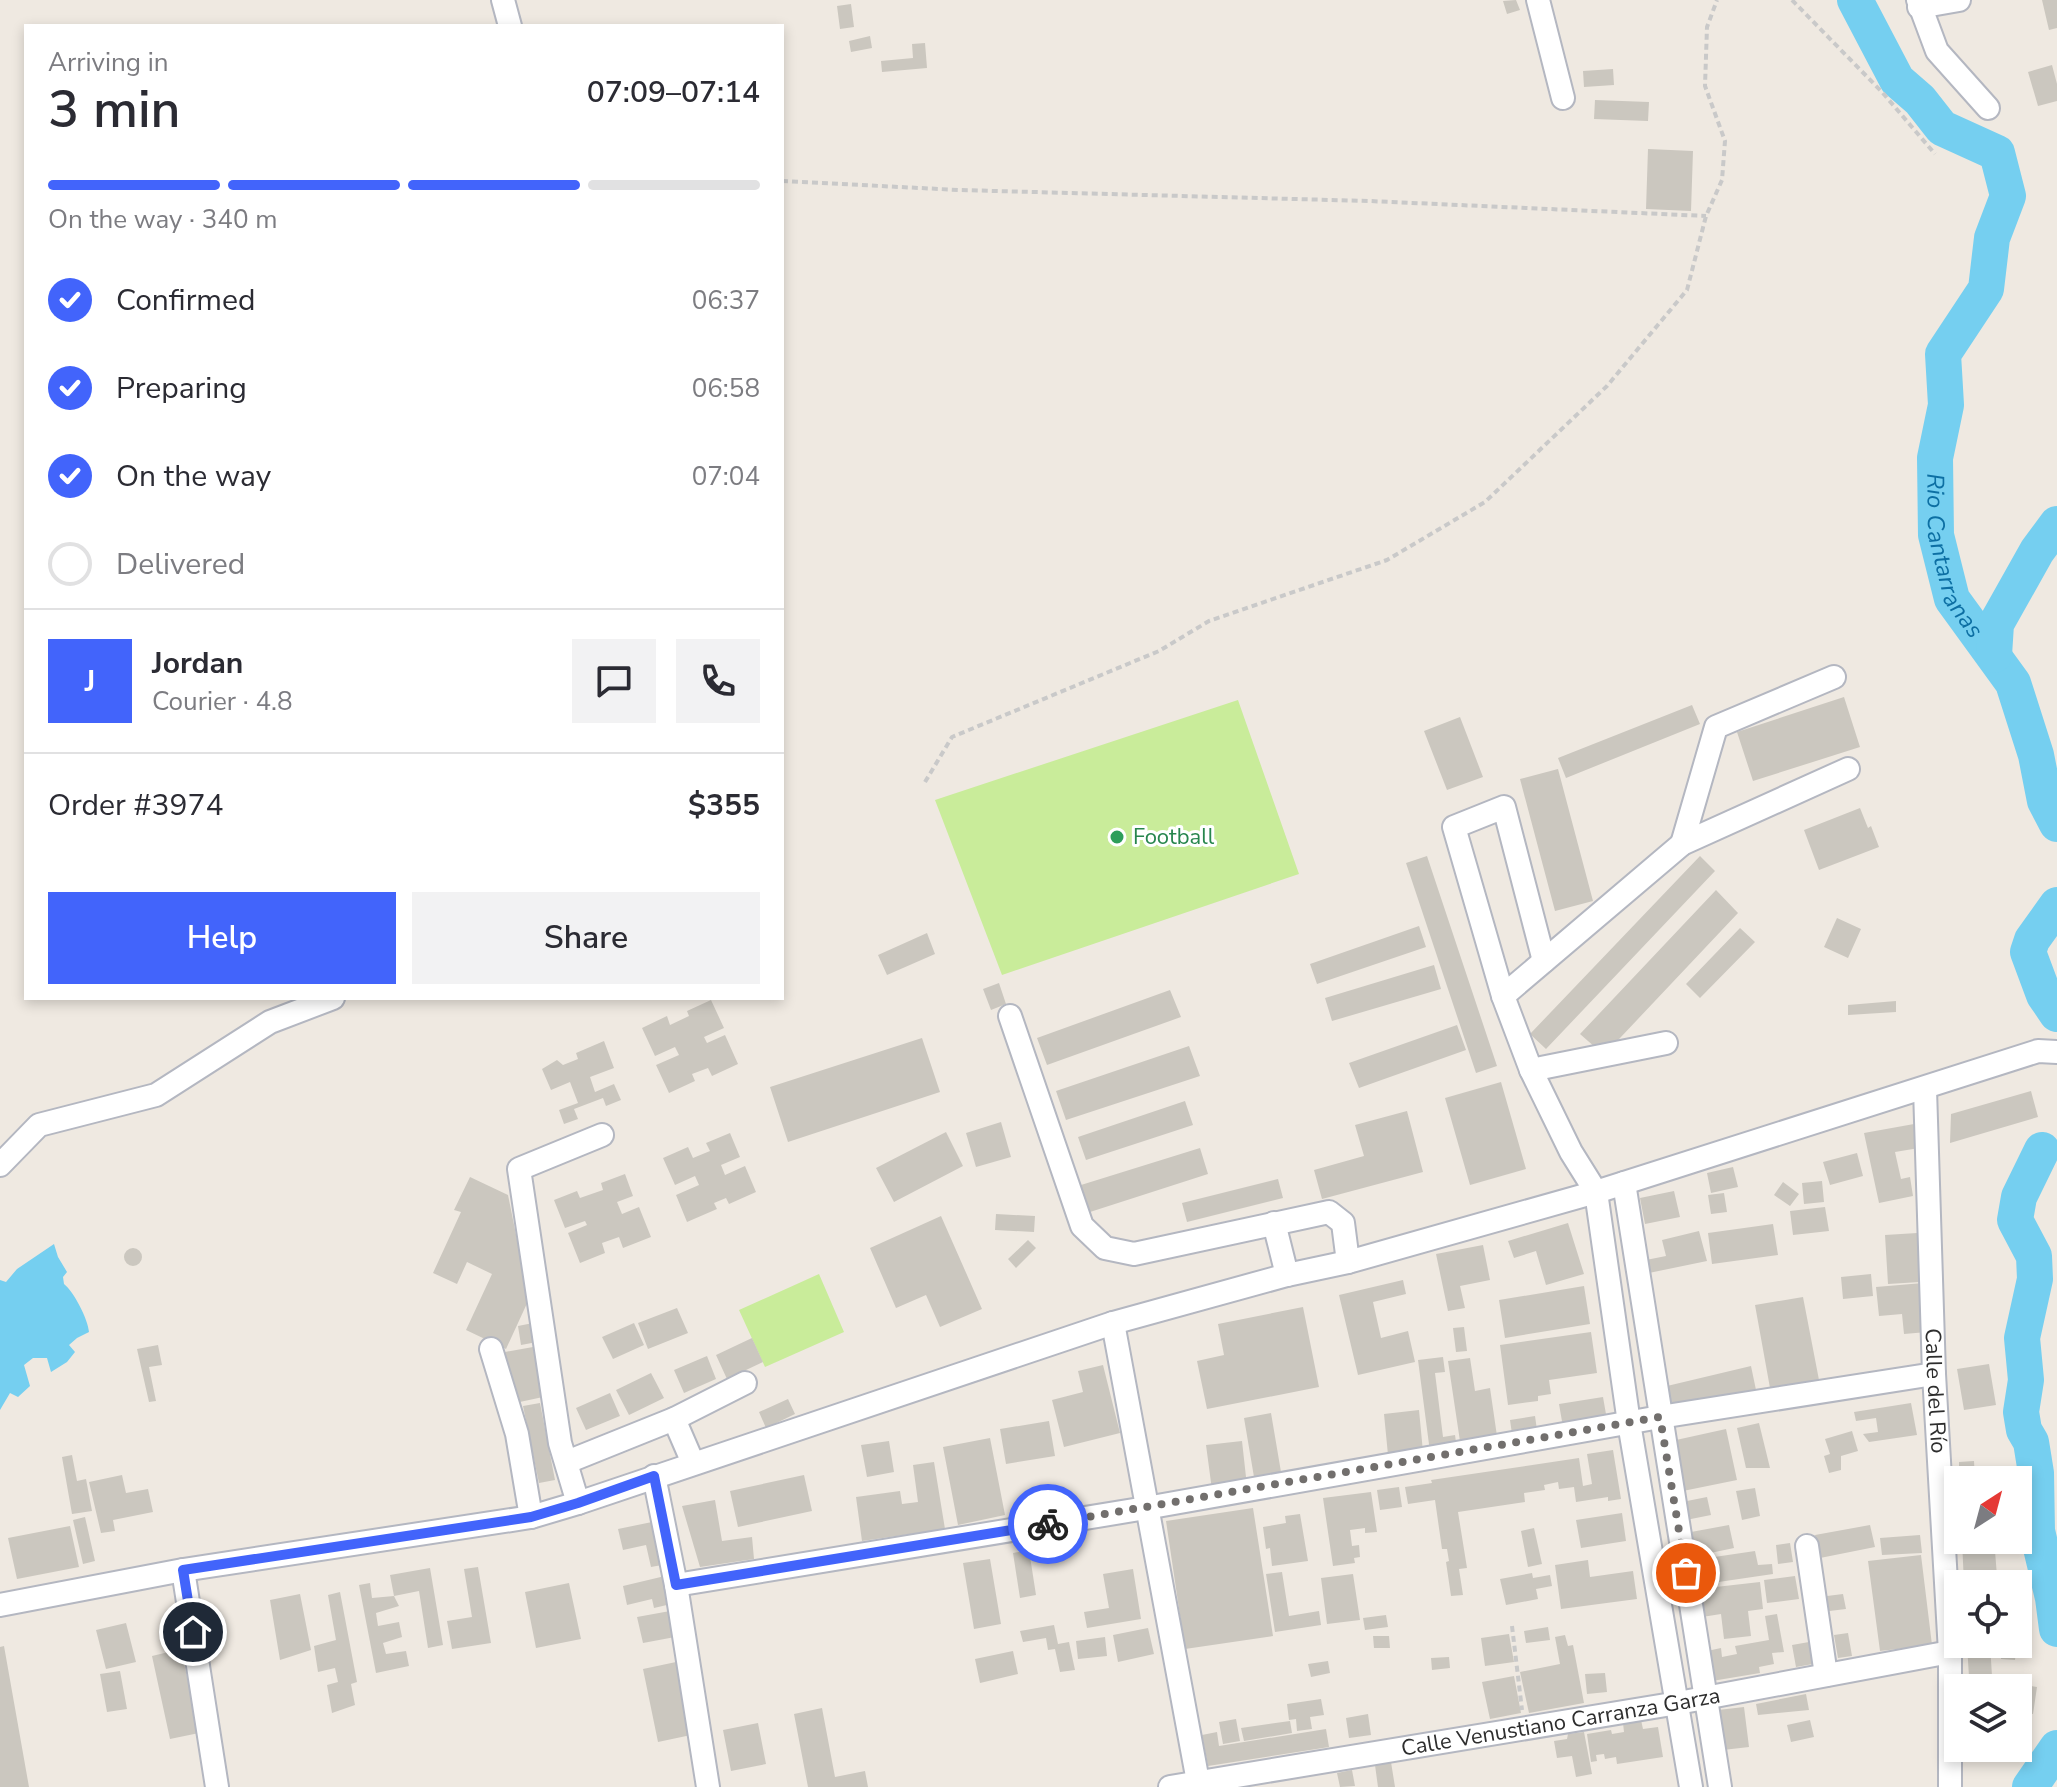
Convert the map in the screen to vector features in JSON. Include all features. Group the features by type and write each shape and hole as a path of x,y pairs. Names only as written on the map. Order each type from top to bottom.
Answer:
{"street":[{"path":"503,0 509,24"},
{"path":"1538,0 1563,98"},
{"path":"1959,0 1918,3 1937,51 1988,108"},
{"path":"1682,844 1716,727 1834,677"},
{"path":"1503,996 1682,844 1848,769"},
{"path":"1544,961 1504,807 1454,827 1503,996 1531,1070 1571,1152 1596,1192 1629,1423 1691,1787"},
{"path":"0,1165 39,1125 156,1095 270,1022 328,1000"},
{"path":"1010,1016 1082,1226 1105,1248 1134,1254 1329,1212 1343,1223 1348,1262"},
{"path":"1531,1070 1666,1043"},
{"path":"0,1605 183,1570 531,1517 1113,1323 1287,1275 1348,1262 1596,1192 2038,1051 2057,1052"},
{"name":"Calle del Río","path":"1925,1089 1934,1374 1945,1570"},
{"path":"578,1503 560,1443 519,1169 602,1135"},
{"path":"1624,1183 1720,1787"},
{"path":"1274,1223 1287,1275"},
{"path":"1113,1323 1198,1785"},
{"path":"491,1349 517,1434 531,1517"},
{"path":"676,1585 1146,1508 1660,1417 1934,1374"},
{"path":"567,1462 674,1419 745,1383"},
{"path":"674,1419 693,1463"},
{"path":"654,1476 676,1585 708,1787"},
{"path":"1807,1546 1826,1675"},
{"path":"183,1570 217,1787"},
{"name":"Calle Venustiano Carranza Garza","path":"1170,1787 1198,1785 1678,1703 1944,1653"},
{"name":"Calle del Río","path":"1950,1658 1950,1787"}],"path":[{"path":"925,782 952,737 1159,651 1209,621 1387,560 1485,502 1607,386 1687,290 1706,216 1722,180 1725,141 1705,86 1707,27 1717,0"},
{"path":"1792,0 1882,92 1935,154"},
{"path":"784,181 959,190 1353,200 1706,216"},
{"path":"1512,1626 1525,1728"}],"green space":[{"name":"Football","path":"1238,700 1299,874 1002,975 935,800"},
{"path":"819,1274 844,1332 765,1367 739,1310"}],"water":[{"path":"54,1244 67,1272 63,1277 64,1284 80,1306 89,1332 69,1345 75,1352 67,1362 51,1372 47,1358 33,1358 24,1365 30,1386 18,1397 10,1393 0,1410 0,1280 6,1282 17,1269"}],"building":[{"path":"1516,0 1520,10 1507,14 1503,1"},
{"path":"2042,0 2057,0 2057,28 2049,30"},
{"path":"851,4 854,27 840,29 837,6"},
{"path":"870,36 872,48 851,52 849,41"},
{"path":"925,43 927,68 882,72 881,61 913,58 912,44"},
{"path":"2052,65 2057,101 2038,106 2028,72"},
{"path":"1613,69 1614,85 1584,87 1583,71"},
{"path":"1595,100 1649,102 1648,121 1594,119"},
{"path":"1648,149 1693,151 1691,211 1646,209"},
{"path":"1844,697 1860,747 1753,781 1737,732"},
{"path":"1692,705 1700,724 1566,778 1558,758"},
{"path":"1460,717 1483,777 1447,790 1424,731"},
{"path":"1558,769 1593,901 1555,911 1520,779"},
{"path":"1860,808 1879,847 1819,870 1804,830"},
{"path":"1427,856 1497,1066 1476,1073 1406,863"},
{"path":"1700,856 1715,871 1546,1049 1530,1034"},
{"path":"1716,890 1738,913 1604,1055 1580,1034"},
{"path":"1837,918 1861,929 1848,958 1824,947"},
{"path":"1419,926 1426,947 1317,984 1310,964"},
{"path":"1740,928 1755,942 1700,998 1686,984"},
{"path":"927,933 935,954 887,975 878,955"},
{"path":"1434,965 1441,989 1332,1021 1325,998"},
{"path":"999,983 1006,1004 991,1010 983,989"},
{"path":"1170,990 1181,1017 1047,1065 1037,1038"},
{"path":"711,1000 724,1028 704,1037 707,1043 725,1035 738,1064 712,1076 708,1068 692,1074 695,1081 669,1093 656,1065 679,1055 675,1047 655,1056 642,1028 667,1016 670,1025 689,1016 687,1011"},
{"path":"1896,1001 1896,1012 1848,1015 1848,1005"},
{"path":"1457,1025 1466,1050 1359,1088 1349,1063"},
{"path":"922,1038 940,1092 788,1142 770,1087"},
{"path":"604,1041 614,1068 590,1077 595,1092 614,1084 621,1100 606,1106 603,1098 574,1109 578,1119 564,1124 559,1110 578,1103 570,1082 551,1090 542,1069 557,1060 563,1065 578,1059 576,1053"},
{"path":"1189,1046 1200,1076 1066,1120 1056,1091"},
{"path":"1501,1082 1526,1169 1470,1185 1445,1098"},
{"path":"2031,1091 2038,1117 1950,1143 1951,1114"},
{"path":"1185,1101 1193,1125 1086,1160 1078,1137"},
{"path":"1407,1111 1423,1172 1322,1199 1314,1170 1364,1156 1355,1125"},
{"path":"1001,1122 1011,1157 976,1167 966,1133"},
{"path":"1914,1124 1919,1148 1895,1152 1901,1179 1910,1177 1913,1196 1879,1203 1864,1133"},
{"path":"946,1132 963,1166 894,1202 876,1168"},
{"path":"730,1133 740,1157 721,1165 725,1175 745,1166 756,1192 729,1204 726,1198 714,1203 717,1209 687,1222 676,1195 699,1185 695,1176 675,1185 663,1158 688,1147 693,1158 710,1151 706,1143"},
{"path":"1200,1148 1208,1174 1090,1212 1081,1185"},
{"path":"1857,1153 1863,1176 1830,1185 1823,1162"},
{"path":"1733,1167 1738,1187 1711,1193 1707,1173"},
{"path":"625,1174 633,1196 617,1202 622,1214 639,1207 651,1237 623,1248 619,1237 602,1243 605,1253 580,1263 568,1233 587,1225 585,1221 565,1228 554,1200 577,1191 580,1198 603,1190 601,1183"},
{"path":"470,1177 508,1195 529,1299 506,1349 466,1330 492,1274 467,1262 457,1284 433,1273 461,1212 454,1210"},
{"path":"1278,1179 1283,1198 1187,1222 1182,1203"},
{"path":"1822,1181 1824,1202 1804,1204 1802,1183"},
{"path":"1783,1182 1799,1194 1790,1206 1774,1195"},
{"path":"1674,1191 1680,1217 1645,1224 1640,1198"},
{"path":"1724,1193 1727,1212 1711,1214 1708,1195"},
{"path":"1825,1207 1829,1231 1793,1235 1790,1211"},
{"path":"996,1214 1035,1216 1034,1232 995,1230"},
{"path":"941,1216 982,1309 940,1327 926,1295 896,1308 870,1248"},
{"path":"1568,1223 1584,1274 1546,1285 1536,1251 1514,1258 1508,1241"},
{"path":"1773,1224 1778,1255 1712,1264 1708,1233"},
{"path":"1699,1231 1707,1261 1644,1274 1641,1261 1666,1256 1662,1240"},
{"path":"1917,1233 1920,1282 1888,1284 1885,1235"},
{"path":"1028,1240 1036,1248 1016,1268 1008,1259"},
{"path":"1483,1245 1490,1280 1460,1286 1465,1308 1448,1311 1436,1254"},
{"path":"133,1248 142,1257 133,1266 124,1257"},
{"path":"1871,1274 1873,1296 1843,1299 1841,1277"},
{"path":"1403,1280 1406,1294 1373,1302 1381,1338 1408,1331 1415,1362 1358,1375 1339,1295"},
{"path":"1923,1283 1927,1332 1904,1334 1902,1314 1879,1316 1876,1287"},
{"path":"1584,1286 1590,1324 1505,1338 1499,1300"},
{"path":"1803,1297 1819,1380 1770,1388 1755,1305"},
{"path":"1303,1307 1319,1387 1207,1409 1197,1361 1224,1355 1218,1324"},
{"path":"677,1308 688,1333 648,1349 638,1323"},
{"path":"533,1323 537,1342 521,1345 518,1326"},
{"path":"634,1323 644,1345 613,1359 602,1337"},
{"path":"1464,1327 1467,1351 1456,1352 1453,1328"},
{"path":"1591,1332 1597,1373 1549,1380 1551,1394 1538,1396 1538,1401 1508,1405 1500,1345"},
{"path":"752,1338 763,1362 727,1379 716,1355"},
{"path":"158,1345 162,1365 149,1367 156,1401 149,1402 137,1349"},
{"path":"533,1347 543,1397 515,1403 505,1352"},
{"path":"707,1356 716,1379 684,1393 674,1370"},
{"path":"1443,1357 1445,1372 1435,1373 1443,1437 1455,1435 1457,1449 1430,1452 1418,1360"},
{"path":"1470,1358 1475,1391 1490,1388 1498,1443 1461,1448 1448,1361"},
{"path":"1989,1364 1996,1405 1964,1410 1957,1369"},
{"path":"1103,1365 1120,1433 1064,1447 1052,1400 1083,1392 1078,1371"},
{"path":"1751,1366 1756,1390 1673,1410 1667,1386"},
{"path":"651,1373 664,1398 629,1415 616,1390"},
{"path":"610,1393 620,1416 586,1430 576,1408"},
{"path":"1603,1397 1607,1420 1563,1427 1559,1404"},
{"path":"788,1399 795,1414 766,1428 759,1412"},
{"path":"540,1403 555,1480 539,1483 523,1406"},
{"path":"1911,1403 1917,1435 1869,1442 1863,1434 1878,1432 1876,1418 1856,1421 1854,1412"},
{"path":"1419,1410 1423,1452 1388,1455 1384,1414"},
{"path":"1271,1413 1281,1472 1254,1477 1244,1418"},
{"path":"1535,1416 1537,1430 1512,1434 1510,1420"},
{"path":"1049,1421 1055,1456 1006,1464 1000,1429"},
{"path":"1759,1423 1770,1468 1746,1468 1737,1428"},
{"path":"1726,1429 1737,1480 1678,1492 1667,1442"},
{"path":"1852,1431 1858,1451 1841,1456 1841,1470 1829,1473 1824,1456 1830,1454 1825,1439"},
{"path":"990,1438 1005,1515 958,1525 943,1447"},
{"path":"889,1441 894,1472 867,1477 861,1445"},
{"path":"1242,1441 1247,1486 1212,1490 1206,1445"},
{"path":"1613,1450 1621,1499 1608,1501 1608,1497 1576,1502 1574,1487 1559,1489 1558,1482 1544,1485 1545,1490 1524,1493 1525,1502 1458,1512 1467,1568 1459,1569 1463,1595 1451,1596 1447,1549 1442,1549 1435,1500 1408,1504 1405,1487 1432,1483 1431,1480 1579,1458 1583,1486 1592,1484 1587,1454"},
{"path":"72,1455 77,1481 86,1479 92,1511 72,1514 62,1457"},
{"path":"1974,1461 1974,1466 1959,1466 1959,1462"},
{"path":"934,1462 945,1529 862,1541 856,1497 900,1491 902,1504 918,1502 913,1465"},
{"path":"122,1475 126,1493 148,1489 153,1512 113,1520 115,1531 101,1533 89,1482"},
{"path":"804,1475 812,1511 738,1527 730,1491"},
{"path":"1399,1487 1402,1507 1380,1510 1377,1490"},
{"path":"1755,1488 1760,1516 1742,1520 1736,1491"},
{"path":"1371,1492 1377,1532 1365,1533 1365,1528 1350,1530 1352,1546 1359,1545 1360,1557 1354,1558 1355,1563 1333,1566 1323,1498"},
{"path":"1707,1497 1711,1515 1686,1520 1682,1502"},
{"path":"715,1500 722,1541 752,1537 754,1559 700,1567 682,1506"},
{"path":"1253,1508 1273,1636 1185,1649 1166,1521"},
{"path":"1622,1513 1626,1541 1581,1548 1576,1520"},
{"path":"1300,1514 1308,1561 1272,1566 1263,1527 1286,1523 1285,1516"},
{"path":"85,1517 95,1561 83,1564 73,1520"},
{"path":"652,1522 662,1565 651,1567 646,1545 623,1550 618,1529"},
{"path":"1729,1525 1734,1548 1696,1556 1691,1532"},
{"path":"1870,1525 1875,1547 1820,1558 1815,1535"},
{"path":"70,1526 79,1567 17,1579 8,1538"},
{"path":"1534,1528 1542,1564 1528,1567 1521,1531"},
{"path":"1920,1535 1922,1553 1882,1555 1880,1538"},
{"path":"1790,1543 1793,1562 1778,1564 1776,1545"},
{"path":"1029,1550 1036,1595 1020,1598 1013,1553"},
{"path":"1755,1551 1758,1565 1772,1564 1773,1574 1698,1585 1694,1560"},
{"path":"1963,1554 1995,1554 1997,1570 1963,1570"},
{"path":"1921,1555 1932,1645 1880,1651 1868,1561"},
{"path":"990,1559 1001,1624 974,1629 963,1563"},
{"path":"1588,1560 1590,1577 1633,1571 1637,1599 1561,1609 1555,1565"},
{"path":"478,1567 491,1643 452,1649 447,1621 472,1617 464,1569"},
{"path":"430,1568 443,1645 428,1648 419,1591 394,1596 390,1575"},
{"path":"1133,1569 1141,1619 1087,1628 1084,1612 1109,1608 1103,1574"},
{"path":"1282,1572 1289,1616 1319,1611 1321,1625 1275,1632 1266,1574"},
{"path":"1532,1573 1533,1578 1550,1575 1552,1586 1536,1589 1538,1599 1506,1605 1500,1579"},
{"path":"1353,1574 1360,1620 1327,1624 1321,1578"},
{"path":"665,1576 671,1604 654,1608 652,1599 627,1605 623,1586"},
{"path":"1795,1576 1799,1599 1767,1603 1764,1580"},
{"path":"1760,1582 1763,1609 1748,1611 1751,1636 1724,1639 1721,1614 1702,1617 1698,1589"},
{"path":"370,1583 372,1598 394,1596 399,1606 376,1613 378,1626 399,1622 402,1637 383,1643 386,1654 406,1651 409,1666 376,1673 359,1585"},
{"path":"569,1583 581,1639 536,1648 525,1592"},
{"path":"340,1592 357,1682 351,1684 355,1705 332,1713 327,1685 338,1682 335,1668 318,1672 314,1646 336,1640 328,1595"},
{"path":"300,1594 311,1650 280,1660 270,1600"},
{"path":"1843,1594 1846,1609 1821,1612 1819,1597"},
{"path":"670,1611 675,1637 643,1643 637,1617"},
{"path":"1777,1614 1784,1652 1772,1653 1774,1664 1759,1667 1760,1673 1712,1681 1707,1651 1721,1648 1722,1657 1737,1654 1735,1646 1769,1640 1765,1616"},
{"path":"1386,1615 1388,1627 1365,1630 1363,1618"},
{"path":"126,1623 136,1662 106,1669 96,1630"},
{"path":"1054,1625 1058,1644 1069,1642 1075,1670 1060,1672 1055,1649 1048,1650 1046,1638 1023,1642 1020,1631"},
{"path":"1548,1627 1550,1640 1526,1643 1524,1631"},
{"path":"1148,1628 1154,1654 1118,1662 1113,1635"},
{"path":"1848,1633 1852,1656 1838,1658 1834,1635"},
{"path":"1509,1634 1514,1662 1485,1666 1481,1638"},
{"path":"1565,1635 1568,1646 1573,1645 1584,1703 1529,1713 1520,1672 1560,1664 1555,1637"},
{"path":"1373,1636 1389,1636 1390,1648 1374,1648"},
{"path":"1105,1637 1107,1656 1078,1659 1076,1641"},
{"path":"1809,1642 1813,1664 1796,1667 1792,1645"},
{"path":"4,1646 29,1787 0,1787 0,1647"},
{"path":"181,1649 199,1733 170,1739 152,1656"},
{"path":"1013,1651 1018,1674 980,1683 975,1659"},
{"path":"1449,1657 1450,1668 1432,1670 1431,1658"},
{"path":"1968,1658 1991,1658 1992,1674 1969,1674"},
{"path":"1328,1661 1330,1673 1311,1677 1308,1664"},
{"path":"676,1662 691,1735 658,1742 643,1669"},
{"path":"120,1671 127,1709 107,1712 100,1674"},
{"path":"1605,1673 1607,1692 1587,1694 1585,1674"},
{"path":"1514,1676 1521,1713 1490,1719 1482,1682"},
{"path":"2032,1686 2037,1687 2032,1714"},
{"path":"1806,1694 1809,1710 1758,1715 1756,1704"},
{"path":"1321,1699 1324,1715 1310,1717 1312,1729 1297,1731 1296,1719 1289,1720 1287,1704"},
{"path":"1744,1707 1749,1747 1723,1750 1718,1710"},
{"path":"822,1708 835,1777 865,1771 868,1787 808,1787 794,1714"},
{"path":"1368,1714 1371,1735 1349,1738 1346,1718"},
{"path":"1236,1719 1240,1741 1223,1744 1219,1722"},
{"path":"1641,1720 1643,1729 1658,1727 1663,1757 1617,1764 1616,1757 1605,1759 1604,1754 1596,1755 1597,1761 1591,1762 1587,1734 1611,1730 1612,1734 1624,1732 1623,1723"},
{"path":"1810,1720 1814,1737 1791,1742 1787,1725"},
{"path":"1290,1721 1292,1733 1244,1741 1241,1728"},
{"path":"758,1723 766,1764 731,1771 723,1730"},
{"path":"1326,1729 1329,1747 1208,1766 1202,1735 1217,1732 1219,1746"},
{"path":"1584,1732 1592,1774 1576,1777 1572,1756 1557,1758 1554,1741 1567,1739 1568,1734"},
{"path":"1391,1762 1395,1787 1378,1787 1375,1765"},
{"path":"1352,1770 1355,1786 1340,1787 1337,1773"}],"waterway":[{"name":"Rio Cantarranas","path":"1855,0 1897,80 1920,100 1942,128 1997,153 2008,196 1992,238 1986,289 1943,354 1946,405 1935,458 1936,535 1952,599 2013,683 2036,755 2045,801 2057,824"},
{"name":"Rio Cantarranas","path":"1994,655 1996,624 2037,551 2057,524"},
{"name":"Rio Cantarranas","path":"2057,905 2032,940 2028,952 2044,995 2057,1014"},
{"name":"Rio Cantarranas","path":"2042,1150 2019,1197 2015,1220 2034,1256 2035,1279 2022,1338 2026,1380 2021,1412 2024,1430 2031,1442 2036,1473 2037,1531 2057,1629"},
{"name":"Rio Cantarranas","path":"2030,1787 2057,1748"}],"way so far":[{"path":"1048,1524 1660,1417 1686,1573"}],"place":[{"name":"Football","path":"1117,837"}],"route":[{"path":"193,1632 183,1570 531,1517 654,1476 676,1585 1048,1524"}]}
